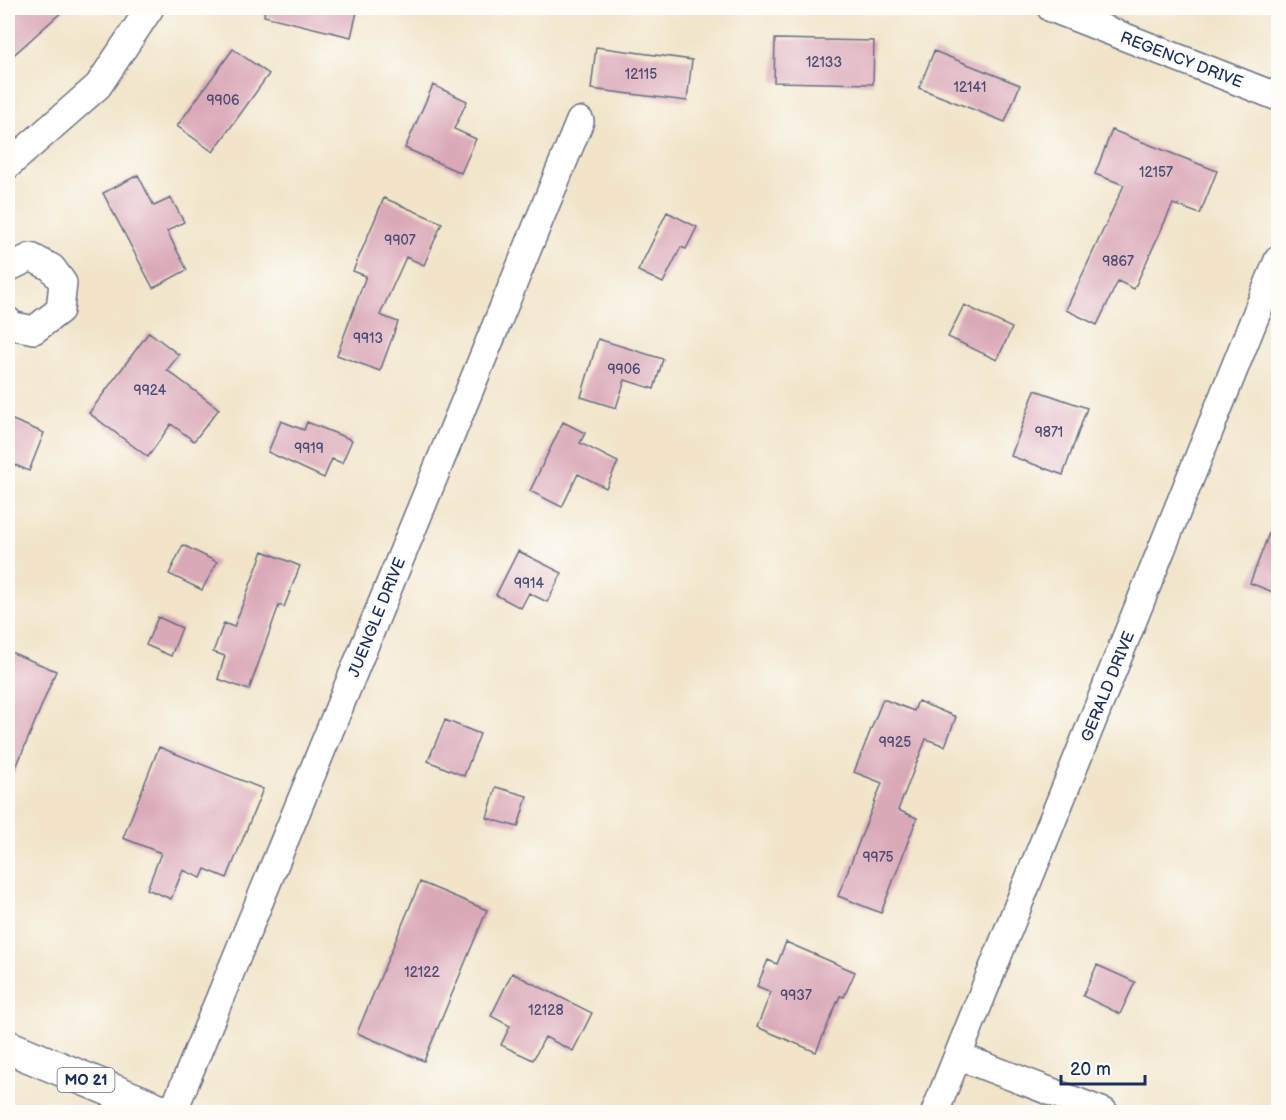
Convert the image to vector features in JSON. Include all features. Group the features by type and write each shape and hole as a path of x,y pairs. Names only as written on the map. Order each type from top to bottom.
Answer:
{"main road":[{"name":"MO 21","path":"8,1047 164,1113"}],"street":[{"path":"8,165 98,86 150,8"},
{"name":"REGENCY DRIVE","path":"1051,8 1278,97"},
{"name":"JUENGLE DRIVE","path":"173,1113 580,122"},
{"path":"8,268 31,257 52,268 63,283 60,310 34,330 10,325 8,321"},
{"name":"GERALD DRIVE","path":"935,1113 1278,260"},
{"path":"958,1056 1104,1113"}],"building":[{"path":"8,8 66,8 8,60"},
{"path":"265,8 358,8 351,37 264,16"},
{"path":"775,39 874,41 873,84 774,82"},
{"path":"596,47 692,60 687,101 591,89"},
{"path":"233,49 269,74 213,152 177,126"},
{"path":"934,51 1020,85 1005,122 919,88"},
{"path":"433,85 467,101 454,129 476,139 461,173 405,148"},
{"path":"1112,130 1217,171 1200,214 1173,204 1134,289 1118,281 1097,325 1066,310 1124,185 1095,174"},
{"path":"138,175 154,206 171,198 184,222 167,231 187,270 153,288 103,193"},
{"path":"384,198 442,223 424,265 406,257 380,315 398,322 380,371 337,355 366,276 353,271"},
{"path":"667,212 697,227 686,249 681,247 663,283 638,271"},
{"path":"964,305 1012,328 997,360 948,337"},
{"path":"149,332 179,355 167,370 219,409 194,441 171,424 148,457 89,413"},
{"path":"598,339 663,359 654,389 625,380 616,408 581,397"},
{"path":"1035,390 1087,408 1063,475 1011,456"},
{"path":"8,418 44,433 29,471 8,462"},
{"path":"281,421 304,430 307,422 352,440 342,463 332,459 324,478 268,452"},
{"path":"563,422 585,433 580,443 618,462 606,488 578,474 562,507 530,491"},
{"path":"1278,513 1278,594 1250,583"},
{"path":"183,545 217,562 202,590 169,574"},
{"path":"263,551 300,566 284,607 279,605 249,690 218,679 225,656 213,652 224,623 234,627"},
{"path":"518,551 562,573 547,602 529,593 521,608 496,595"},
{"path":"158,617 182,628 171,656 146,645"},
{"path":"8,651 56,671 8,787"},
{"path":"883,699 914,711 918,701 956,717 945,746 926,739 898,810 917,818 881,913 838,896 882,783 854,772"},
{"path":"445,720 480,734 464,776 428,761"},
{"path":"159,747 263,789 227,878 205,869 201,878 183,870 171,899 147,889 161,853 123,838"},
{"path":"496,787 527,796 518,827 487,818"},
{"path":"420,882 487,910 424,1061 357,1033"},
{"path":"786,942 855,972 844,997 840,996 816,1052 757,1027 771,992 757,986 768,960 777,964"},
{"path":"1097,965 1135,982 1120,1014 1083,996"},
{"path":"512,973 592,1013 573,1051 545,1037 533,1060 501,1045 510,1026 491,1016"}]}
